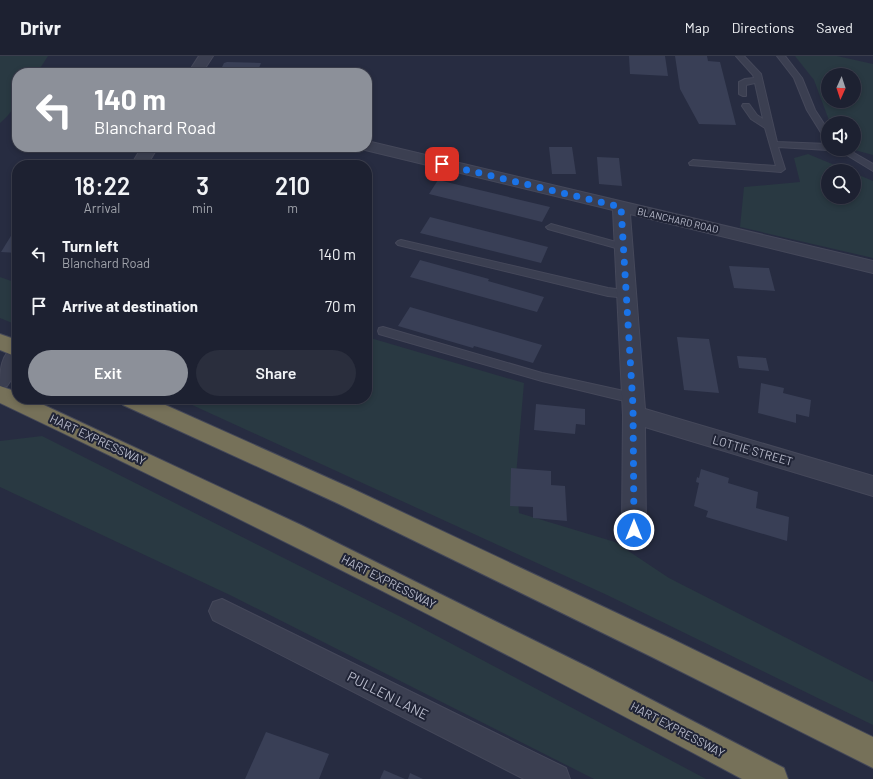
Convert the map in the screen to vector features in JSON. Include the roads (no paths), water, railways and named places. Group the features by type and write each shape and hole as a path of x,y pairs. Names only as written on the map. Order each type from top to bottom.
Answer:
{"highway":[{"path":"0,342 12,347"},
{"name":"HART EXPRESSWAY","path":"0,394 12,400"},
{"name":"HART EXPRESSWAY","path":"22,404 339,555 637,707 773,779"},
{"path":"142,404 345,496 662,648 873,753"}],"street":[{"path":"198,68 206,56"},
{"name":"BLANCHARD ROAD","path":"372,147 873,267"},
{"path":"621,207 633,406 634,530"},
{"path":"0,380 12,362"},
{"name":"LOTTIE STREET","path":"633,406 873,486"},
{"name":"PULLEN LANE","path":"222,612 554,779"}],"lane":[{"path":"693,162 780,169 769,127 758,74 740,56"},
{"path":"781,56 798,78 810,110 821,126"},
{"path":"743,94 742,84 748,81 759,80"},
{"path":"746,106 754,117 769,127"},
{"path":"773,144 821,147"},
{"path":"853,156 873,168"},
{"path":"551,227 623,247"},
{"path":"401,243 608,292 627,294"},
{"path":"383,331 542,377 633,406"}]}
